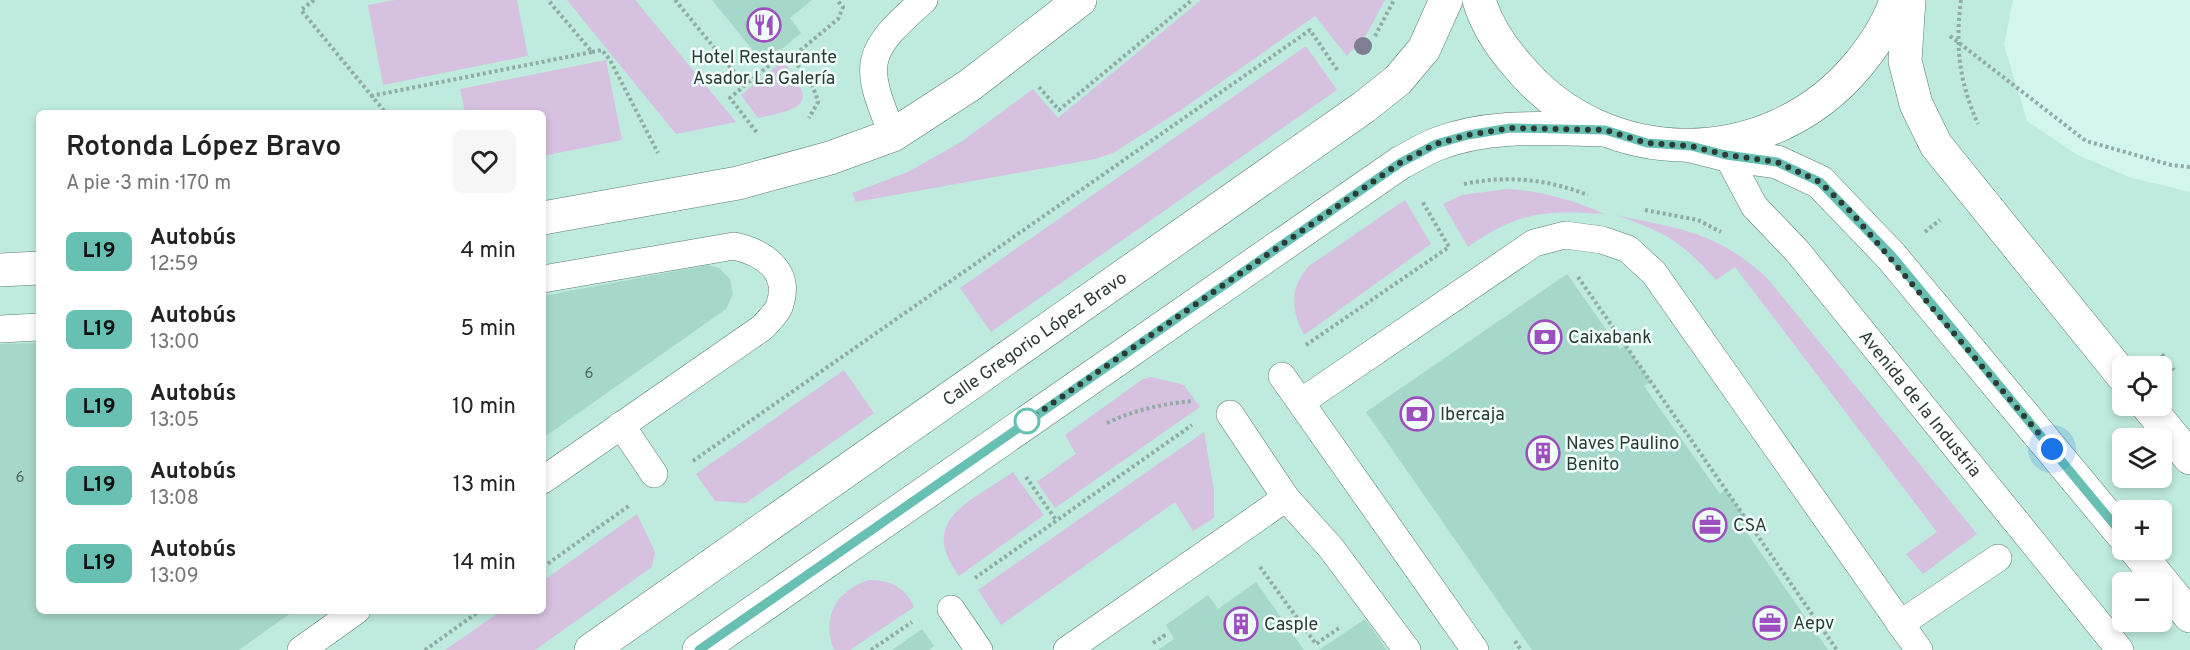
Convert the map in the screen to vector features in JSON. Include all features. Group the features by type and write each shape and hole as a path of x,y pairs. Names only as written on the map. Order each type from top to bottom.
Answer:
{"main road":[{"path":"546,217 738,183 830,158 893,135 970,85 1080,0"},
{"name":"Calle Gregorio López Bravo","path":"591,650 1364,107 1398,80 1424,49 1446,0"},
{"path":"1479,0 1482,12 1504,50 1532,84 1567,110 1605,130 1647,143 1691,146 1726,155 1777,162 1820,182 1892,256 2112,522"},
{"path":"1691,146 1733,141 1775,129 1812,108 1845,80 1872,48 1904,2"},
{"path":"1904,2 1905,61 1916,104 1936,145 2112,363"},
{"path":"699,650 1400,163 1436,144 1468,135 1510,128 1605,130"},
{"path":"0,270 36,268"},
{"path":"2156,416 2190,458"},
{"path":"2144,560 2190,616"}],"lane":[{"path":"893,135 875,90 874,55 890,30 924,0"},
{"name":"Avenida de la Industria","path":"1726,155 1754,206 1797,251 2120,650"},
{"path":"1301,402 1534,243 1565,235 1602,240 1628,249 1654,273 1919,650"},
{"path":"546,278 734,246 755,250 772,263 782,288 780,305 764,327 546,478"},
{"path":"0,329 36,327"},
{"path":"1282,376 1475,650"},
{"path":"1230,414 1286,498 1331,548 1407,650"},
{"path":"621,425 654,474"},
{"path":"1067,650 1286,498"},
{"path":"1900,624 1998,558"},
{"path":"951,609 979,650"},
{"path":"301,650 351,614"}],"path":[{"path":"314,0 301,10 383,110"},
{"path":"548,0 592,52"},
{"path":"675,0 745,85"},
{"path":"791,58 838,19 843,7 837,0"},
{"path":"1372,40 1395,0"},
{"path":"1961,0 1958,42 1959,71 1978,126"},
{"path":"1904,2 2086,141 2171,165 2190,167"},
{"path":"690,463 1310,30 1341,75 1348,69"},
{"path":"371,96 602,50 610,60 658,154"},
{"path":"759,135 730,98 786,52 810,80 818,102 814,113 799,124"},
{"path":"748,137 767,134"},
{"path":"648,156 670,152"},
{"path":"1304,346 1449,247 1400,163"},
{"path":"1454,186 1487,179 1507,178 1541,181 1593,197"},
{"path":"1421,200 1429,196"},
{"path":"1644,210 1698,220 1726,235"},
{"path":"1574,271 1836,650"},
{"path":"1102,425 1122,415 1162,404 1196,400"},
{"path":"972,580 1200,420"},
{"path":"1034,470 1025,477 1056,520"},
{"path":"546,565 631,504"},
{"path":"1253,572 1262,566 1316,644 1343,625"},
{"path":"425,650 475,614"},
{"path":"871,650 916,619"},
{"path":"1150,645 1164,636 1159,629"}],"shaded area":[{"path":"0,0 2013,0 2004,45 2027,121 2076,154 2129,177 2190,192 2190,650 0,650"},
{"path":"395,0 517,0 528,56 383,85 368,5"},
{"path":"567,0 635,0 736,122 676,134"},
{"path":"1201,0 1385,0 1368,32 1347,56 1315,16 1181,110 1113,153 1095,159 856,202 852,193 908,172 961,142 1033,89 1058,118"},
{"path":"1306,46 1337,90 991,332 960,288"},
{"path":"606,60 622,140 546,155 546,110 465,110 460,89"},
{"path":"783,61 800,87 803,95 801,102 787,111 758,118 741,95"},
{"path":"1507,189 1557,197 1605,214 1565,212 1533,216 1502,226 1468,247 1443,204 1462,195"},
{"path":"1405,200 1431,244 1304,335 1296,317 1294,299 1303,274 1309,266"},
{"path":"1615,215 1678,229 1714,241 1731,250 1767,278 1977,534 1923,574 1906,554 1937,532 1735,267 1716,280 1692,255 1671,239"},
{"path":"844,370 874,413 746,503 715,501 696,474"},
{"path":"1151,377 1184,385 1200,407 1055,508 1037,482 1076,454 1065,435 1143,379"},
{"path":"1204,432 1214,491 1214,518 1193,531 1175,502 1001,625 978,590"},
{"path":"1013,472 1044,515 959,576 948,556 944,540 947,526 954,514 966,503"},
{"path":"637,514 655,552 652,567 535,650 445,650 497,614 546,614 546,579"},
{"path":"869,580 884,581 896,586 906,594 914,607 850,650 834,650 829,627 834,607 848,591"}],"building":[{"name":"Hotel Restaurante Asador La Galería","path":"712,0 812,0 790,18 801,33 764,64"},
{"path":"708,265 719,268 730,279 733,294 726,309 546,436 546,295"},
{"name":"Naves Paulino Benito","path":"1567,274 1620,349 1625,345 1651,382 1644,386 1720,494 1726,490 1751,526 1745,530 1828,650 1532,650 1366,412"},
{"path":"36,343 36,614 289,614 239,650 0,650 0,344"},
{"name":"Casple","path":"1256,582 1304,650 1158,650 1174,639 1166,625 1208,595 1218,609"},
{"path":"1365,619 1387,650 1319,650"},
{"path":"922,629 934,646 929,650 892,650"}],"bus line":[{"name":"L19","path":"699,650 1400,163 1436,144 1468,135 1510,128 1605,130 1647,143 1691,146 1726,155 1777,162 1820,182 1892,256 2112,522"}],"place":[{"name":"Hotel Restaurante Asador La Galería","path":"764,25"},
{"name":"Caixabank","path":"1545,337"},
{"name":"Ibercaja","path":"1417,414"},
{"name":"Naves Paulino Benito","path":"1543,453"},
{"name":"CSA","path":"1710,525"},
{"name":"Aepv","path":"1770,623"},
{"name":"Casple","path":"1241,624"}],"route":[{"path":"1027,421 1400,163 1436,144 1468,135 1510,128 1605,130 1647,143 1691,146 1726,155 1777,162 1820,182 1892,256 2052,449"}]}
